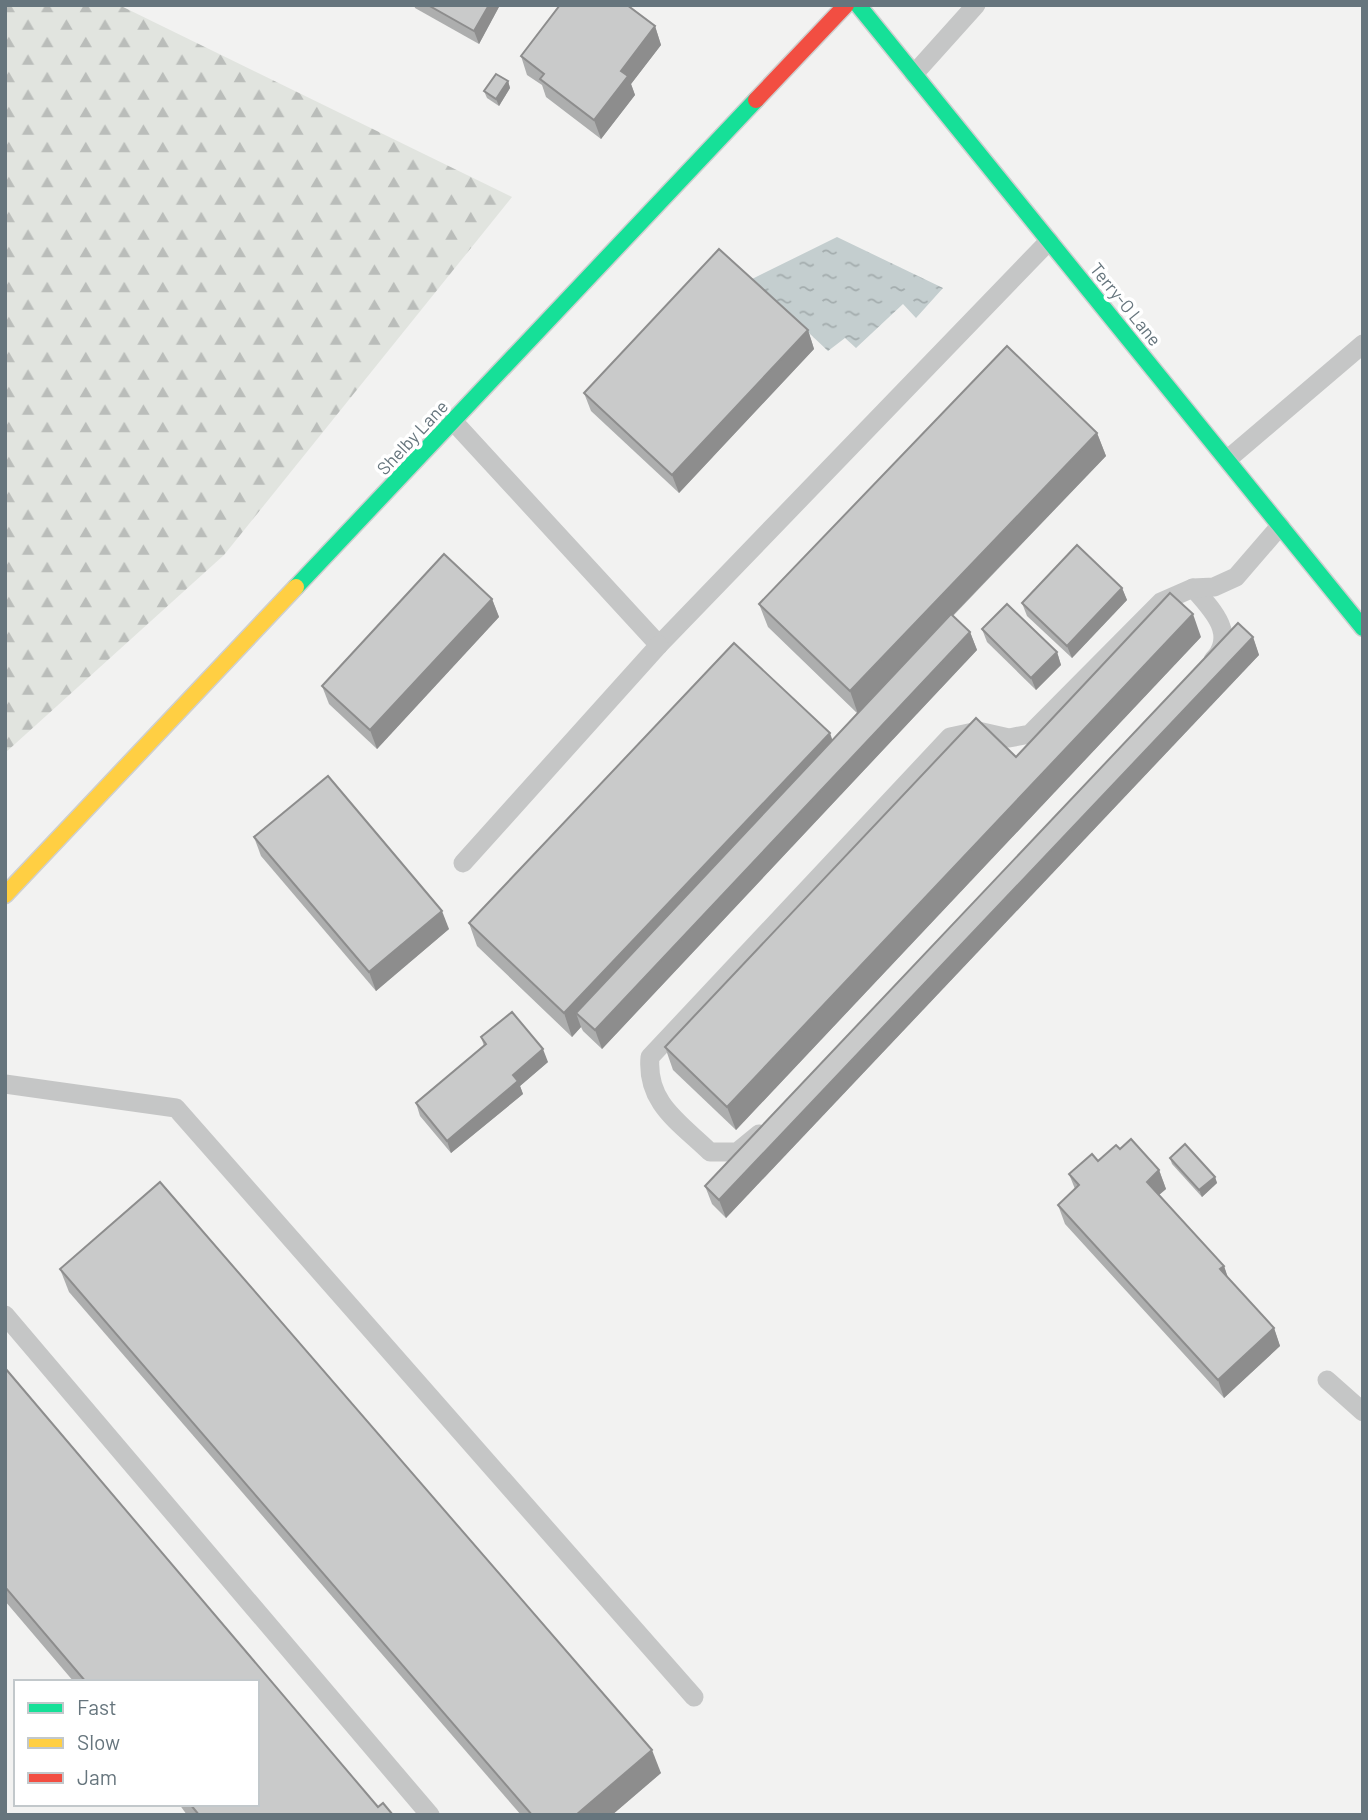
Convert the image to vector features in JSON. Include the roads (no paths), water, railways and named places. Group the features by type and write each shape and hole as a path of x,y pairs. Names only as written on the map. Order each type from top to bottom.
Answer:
{"street":[{"name":"Shelby Lane","path":"5,895 846,5"},
{"name":"Terry-O Lane","path":"858,5 1363,628"}],"lane":[{"path":"914,74 976,5"},
{"path":"463,863 659,645 1049,241"},
{"path":"1228,459 1363,344"},
{"path":"453,421 659,645"},
{"path":"770,1122 737,1152 710,1152 658,1101 648,1078 650,1057 950,737 978,731 1009,738 1030,734 1161,602 1193,588 1214,587 1236,577 1280,526"},
{"path":"1193,588 1214,612 1224,631 1222,652 1202,672"},
{"path":"5,1084 176,1108 694,1697"},
{"path":"5,1314 430,1815"},
{"path":"1328,1380 1363,1412"}],"water":[{"path":"837,237 943,288 916,318 903,304 856,348 845,338 828,351 752,279"}]}
